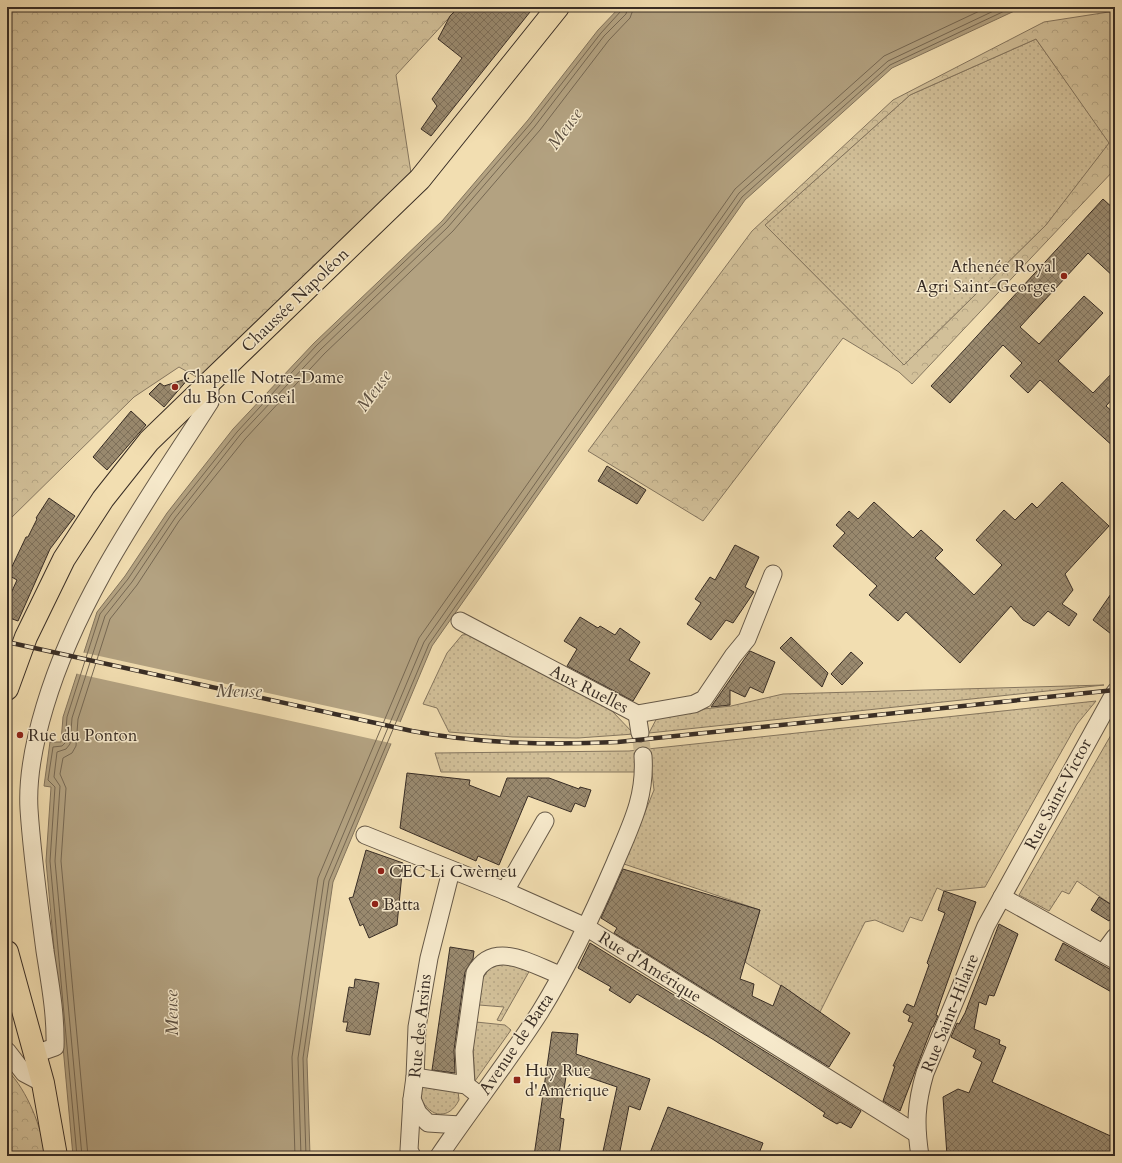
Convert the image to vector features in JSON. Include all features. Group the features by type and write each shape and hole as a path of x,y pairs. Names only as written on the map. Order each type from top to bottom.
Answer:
{"main road":[{"name":"Chaussée Napoléon","path":"7,689 26,637 64,559 103,499 149,441 420,179 558,7"},
{"path":"7,952 43,1083 56,1156"}],"street":[{"path":"35,1054 55,1048 56,1024 43,933 29,808 35,738 54,676 83,610 114,552 210,402 210,383"},
{"name":"Aux Ruelles","path":"460,621 637,714 694,704 704,699 733,656 747,639 773,574"},
{"name":"Rue Saint-Victor","path":"1002,897 1115,692"},
{"path":"637,714 640,733"},
{"name":"Avenue de Batta","path":"439,1156 532,1024 586,927 636,812 643,785 643,756"},
{"path":"505,891 545,820"},
{"name":"Rue d'Amérique","path":"365,836 505,891 586,927 917,1134"},
{"name":"Rue des Arsins","path":"451,871 421,993 412,1100 418,1113 428,1123 460,1125"},
{"path":"1002,897 1109,956 1115,937"},
{"name":"Rue Saint-Hilaire","path":"920,1156 917,1134 918,1098 925,1073 986,926 1002,897"},
{"path":"466,1085 464,1051 475,973 478,967 491,957 502,955 560,976"},
{"path":"7,1051 24,1073 43,1083"},
{"path":"415,1077 466,1085 481,1097"},
{"path":"412,1100 409,1150 412,1156"}],"green space":[{"path":"7,7 459,7 396,75 411,173 202,380 179,367 134,397 7,522"},
{"path":"1115,11 1115,169 912,384 899,372 843,338 703,521 588,451 752,231 893,100 1044,22","holes":["1036,39 1109,143 1046,225 904,365 765,225 910,95"]},
{"path":"1036,39 1110,143 1046,225 904,365 765,225 910,95"},
{"path":"472,634 612,711 634,734 578,738 513,737 449,732 437,708 423,704 447,653 462,635"},
{"path":"1104,685 649,733 659,714 731,706 783,694"},
{"path":"1096,701 1077,724 985,887 944,891 937,888 922,921 910,917 903,932 875,920 865,922 820,1012 745,962 760,910 624,864 654,790 650,755 637,772 441,772 435,753 629,751"},
{"path":"1115,728 1115,907 1077,881 1069,894 1062,891 1049,911 1019,895"},
{"path":"499,962 530,970 501,1021 497,1020 504,1007 479,1005 482,980 487,971"},
{"path":"476,1022 505,1025 511,1030 475,1081 473,1049"},
{"path":"7,1070 21,1088 32,1110 41,1133 46,1156 7,1156"},
{"path":"422,1086 458,1091 459,1100 450,1111 440,1114 435,1113 425,1105 421,1099"}],"water":[{"name":"Meuse","path":"620,7 1023,7 892,68 745,200 432,646 333,882 307,1059 310,1156 73,1156 46,861 51,787 44,786 50,742 61,742 63,717 97,612 125,576 167,513 233,429 314,343 442,221 528,120 598,30"}],"pier":[{"path":"81,652 402,723 392,744 74,673"}],"building":[{"path":"459,7 534,7 431,136 421,129 437,106 432,99 462,58 438,39 450,16"},
{"path":"1103,199 1115,210 1115,278 1088,253 1020,327 1039,344 1084,296 1103,313 1058,361 1093,393 1115,370 1115,396 1106,406 1115,414 1115,448 1040,380 1028,393 1010,376 1022,363 1003,345 950,403 931,386"},
{"path":"189,378 164,407 149,394 160,383 164,386"},
{"path":"131,411 146,425 107,470 93,457"},
{"path":"607,466 646,490 637,504 598,481"},
{"path":"1062,482 1109,526 1065,574 1073,590 1062,604 1077,614 1069,626 1048,611 1034,626 1023,620 1011,606 960,663 906,612 898,621 869,595 877,586 833,546 845,533 836,525 849,511 858,519 874,502 913,538 921,530 943,550 935,558 974,595 1002,565 976,540 1004,510 1015,520 1032,503 1037,508"},
{"path":"49,498 75,516 50,549 18,621 7,617 7,602 17,580 8,575 26,537 28,537 37,519 36,518"},
{"path":"735,545 759,557 745,587 754,592 733,623 726,620 711,640 687,624 701,603 695,599 710,577 715,580"},
{"path":"1115,588 1115,637 1093,620"},
{"path":"580,617 598,628 600,626 615,635 620,628 640,642 629,660 650,673 633,701 567,666 577,649 564,641"},
{"path":"791,637 828,673 822,687 780,648"},
{"path":"750,651 775,662 763,693 750,687 745,697 730,690 730,705 711,707"},
{"path":"851,652 863,663 842,685 831,674"},
{"path":"407,773 470,780 469,785 500,797 507,778 549,778 579,789 580,787 591,790 585,807 575,803 571,812 528,796 499,865 478,856 476,861 400,828"},
{"path":"366,850 403,863 397,925 369,938 363,924 360,926 349,898 353,897"},
{"path":"623,869 760,910 740,979 754,984 752,996 773,1006 781,985 850,1033 829,1067 614,933 617,928 601,918"},
{"path":"944,891 976,902 936,1015 938,1016 932,1027 900,1111 883,1101 895,1066 893,1066 913,1023 908,1021 910,1016 903,1012 907,1004 914,1007 929,965 927,963 945,913 938,910"},
{"path":"1099,897 1115,907 1115,913 1109,921 1091,910"},
{"path":"999,924 1018,934 994,996 989,995 986,1005 979,1002 974,1029 1000,1040 999,1044 1006,1047 992,1082 1115,1138 1115,1156 947,1156 943,1097 958,1089 969,1093 982,1062 973,1057 976,1050 951,1037 957,1023 959,1024 965,1013"},
{"path":"590,943 861,1111 851,1128 840,1122 837,1124 823,1116 825,1113 800,1096 714,1040 637,994 630,1003 609,990 611,987 578,968"},
{"path":"1063,943 1115,972 1115,994 1055,960"},
{"path":"450,947 474,951 473,959 465,972 454,1050 455,1073 432,1070"},
{"path":"355,979 379,983 370,1035 346,1031 348,1022 343,1022 349,987 354,988"},
{"path":"552,1032 578,1034 576,1054 650,1079 640,1110 629,1106 619,1156 602,1156 617,1087 579,1074 566,1076 560,1118 564,1119 559,1156 534,1156"},
{"path":"668,1107 763,1143 758,1156 658,1156 650,1153"}],"tunnel":[{"path":"640,733 643,756"}],"railway":[{"path":"7,642 412,731 463,739 489,741 540,743 618,742 1115,690"}],"place":[{"name":"Athenée Royal Agri Saint-Georges","path":"1064,276"},
{"name":"Chapelle Notre-Dame du Bon Conseil","path":"175,387"},
{"name":"Rue du Ponton","path":"20,735"},
{"name":"CEC Li Cwèrneu","path":"381,871"},
{"name":"Batta","path":"375,904"},
{"name":"Huy Rue d'Amérique","path":"517,1080"}]}
